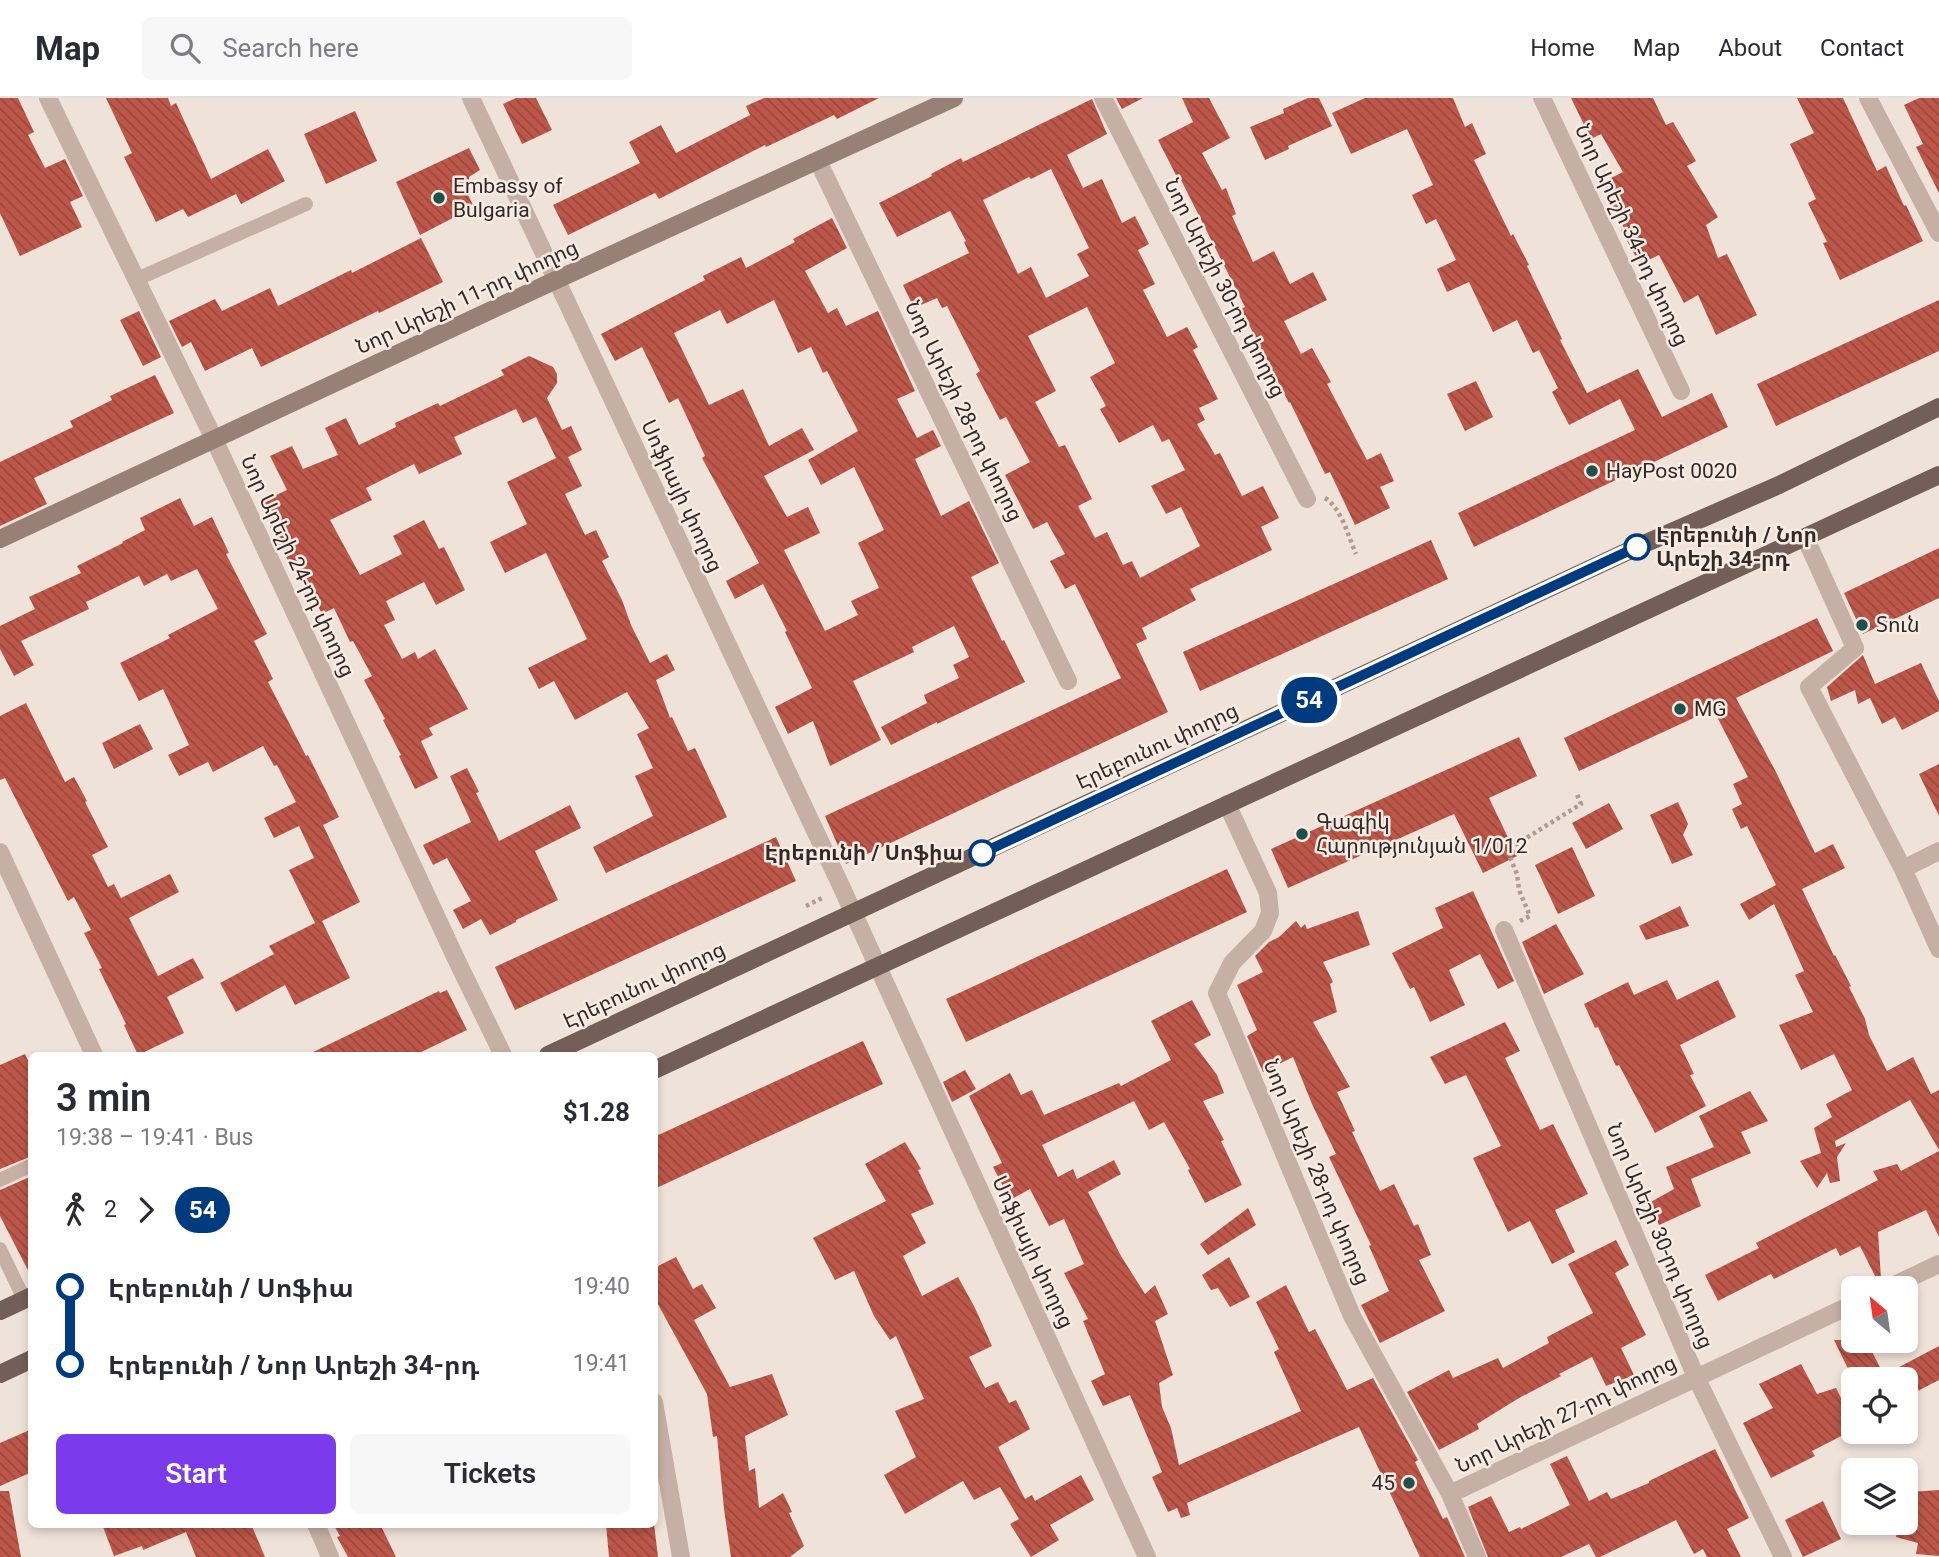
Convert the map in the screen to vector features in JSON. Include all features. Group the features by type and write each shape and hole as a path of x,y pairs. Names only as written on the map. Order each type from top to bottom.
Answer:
{"main road":[{"name":"Էրեբունու փողոց","path":"554,1052 1613,558 1779,485 1939,407"},
{"path":"658,1068 1939,474"},
{"path":"0,1311 28,1298"},
{"path":"0,1374 28,1361"}],"street":[{"name":"Նոր Արեշի 24-րդ փողոց","path":"48,98 214,439 502,1052"},
{"name":"Սոֆիայի փողոց","path":"471,98 853,913 1147,1557"},
{"name":"Նոր Արեշի 11-րդ փողոց","path":"0,539 954,98"},
{"name":"Նոր Արեշի 30-րդ փողոց","path":"1103,98 1307,499"},
{"name":"Նոր Արեշի 34-րդ փողոց","path":"1542,98 1681,391"},
{"path":"1868,98 1939,233"},
{"name":"Նոր Արեշի 28-րդ փողոց","path":"818,161 1068,681"},
{"path":"1805,537 1854,648 1810,687 1903,869 1939,949"},
{"name":"Նոր Արեշի 28-րդ փողոց","path":"1227,804 1268,892 1270,914 1263,931 1232,963 1217,993 1352,1316 1450,1494 1478,1557"},
{"path":"1903,869 1939,851"},
{"path":"0,852 93,1052"},
{"name":"Նոր Արեշի 30-րդ փողոց","path":"1504,930 1696,1377 1783,1557"},
{"path":"1914,1276 1939,1264"},
{"name":"Նոր Արեշի 27-րդ փողոց","path":"1450,1494 1841,1310"},
{"path":"658,1425 681,1557"},
{"path":"318,1528 330,1557"}],"lane":[{"path":"137,279 306,204"},
{"path":"0,1180 28,1167"},
{"path":"0,1249 28,1298"}],"path":[{"path":"1307,499 1322,497 1333,503 1356,554"},
{"path":"1504,930 1530,916 1507,850 1581,804 1576,792"},
{"path":"806,905 822,898"}],"building":[{"path":"0,98 18,98 34,132 28,135 45,168 65,159 83,196 70,202 82,227 20,256 0,213"},
{"path":"106,98 168,98 171,106 176,103 211,179 268,149 285,181 241,204 236,194 188,217 183,209 156,222 124,157 132,153"},
{"path":"516,98 536,98 552,130 522,144 503,104"},
{"path":"764,98 879,98 837,119 834,115 766,147 765,145 659,199 655,193 568,235 553,205 640,163 629,142 661,125 676,153 750,115 746,106"},
{"path":"1116,98 1143,98 1122,109"},
{"path":"1182,98 1209,98 1230,138 1202,153 1222,190 1226,188 1236,214 1232,216 1253,262 1274,251 1290,284 1313,272 1327,300 1284,321 1301,354 1312,348 1331,382 1327,384 1367,460 1381,453 1394,481 1380,487 1390,508 1355,525 1330,472 1325,474 1241,309 1245,307 1158,140 1193,122"},
{"path":"1308,98 1319,98 1332,126 1265,160 1250,127 1284,113 1283,109"},
{"path":"1365,98 1453,98 1465,127 1472,123 1486,154 1474,160 1511,236 1513,234 1529,265 1527,266 1562,339 1560,340 1587,393 1638,369 1662,417 1712,393 1728,427 1474,547 1458,513 1635,430 1620,399 1569,425 1552,392 1558,388 1539,350 1533,353 1517,320 1493,332 1469,282 1447,292 1437,269 1456,260 1436,219 1426,224 1412,195 1433,185 1407,129 1351,154 1332,113"},
{"path":"1571,98 1653,98 1666,125 1673,122 1696,161 1687,166 1718,217 1706,225 1718,258 1727,254 1757,315 1716,335 1698,295 1684,303 1659,255 1640,264 1621,230 1624,228 1599,184 1623,172 1601,134 1591,139"},
{"path":"1797,98 1843,98 1877,171 1886,166 1923,241 1840,280 1823,243 1827,242 1808,203 1816,199 1790,144 1814,133"},
{"path":"1919,98 1939,98 1939,193 1916,147 1923,144 1904,105"},
{"path":"1092,99 1107,134 1067,155 1083,188 1102,179 1122,223 1135,216 1149,244 1138,250 1155,284 1143,290 1167,337 1187,327 1198,347 1193,350 1218,399 1199,408 1205,420 1197,424 1215,455 1220,453 1242,496 1263,486 1279,518 1261,527 1272,550 1190,589 1196,600 1142,628 1147,639 1136,644 1168,712 846,864 825,816 1121,678 1075,584 1065,589 1050,561 1065,554 1047,522 1033,529 1005,475 1030,462 1006,417 1000,420 976,374 980,371 947,306 942,308 937,298 914,308 903,285 969,253 964,242 966,241 950,211 897,237 879,203 961,158 963,162","holes":["1051,169 1089,248 1077,254 1089,276 1046,298 1031,267 1018,274 983,200","1087,307 1115,363 1090,377 1106,406 1100,409 1119,443 1153,425 1162,442 1169,439 1185,470 1151,486 1166,514 1181,507 1200,546 1140,578 1132,561 1123,565 1107,532 1095,538 1078,506 1092,499 1065,445 1059,447 1035,402 1056,391 1028,336"]},
{"path":"355,111 377,161 326,184 304,134"},
{"name":"Embassy of Bulgaria","path":"469,148 480,170 469,177 466,191 474,207 420,235 396,182"},
{"path":"832,218 847,248 805,271 828,313 837,308 846,326 878,311 915,391 897,399 917,438 933,430 941,446 915,459 941,516 969,501 999,563 971,577 1025,682 891,745 881,727 927,703 924,695 959,678 953,665 969,657 954,626 912,647 914,652 853,681 881,740 830,766 813,721 788,734 775,707 812,688 763,584 735,599 726,581 759,563 702,458 705,456 678,398 669,403 642,347 615,361 601,334 705,280 703,276 741,257 746,268 795,242 793,239","holes":["774,300 798,353 811,347 823,373 827,371 858,431 808,460 821,485 854,467 884,530 858,543 879,588 851,601 858,615 825,631 784,550 820,533 808,507 787,517 764,476 814,450 802,428 769,446 743,389 709,405 674,333 720,310 727,324"]},
{"path":"421,238 443,282 261,367 252,348 205,371 191,342 182,347 169,321 215,299 222,311 270,288 278,306"},
{"path":"1939,300 1939,351 1776,426 1757,384"},
{"path":"139,311 161,357 143,366 120,320"},
{"path":"529,356 553,367 557,374 557,383 547,398 562,430 571,426 582,450 568,457 582,486 565,494 585,535 596,530 609,557 602,561 650,663 667,654 675,670 656,680 670,718 672,717 688,751 695,748 727,817 606,873 593,847 653,816 635,776 653,768 637,734 649,728 627,692 575,720 554,681 539,689 528,668 587,639 546,553 505,573 490,542 527,524 507,482 556,458 536,417 523,423 516,409 454,437 462,454 419,474 414,464 366,488 372,500 330,520 360,575 402,554 393,536 424,520 439,549 444,547 465,590 436,605 424,582 386,601 395,620 384,625 402,659 415,652 418,659 435,649 468,709 429,728 433,735 421,741 438,778 415,789 383,720 385,719 364,680 372,676 353,641 350,642 334,608 322,614 303,578 299,580 259,503 287,490 270,456 292,446 303,469 338,455 325,428 346,418 359,445 396,427 395,423 438,403 440,406 504,375 501,370"},
{"path":"155,375 174,413 34,478 47,504 0,526 0,462 73,427 70,421 112,400 110,396"},
{"path":"1476,381 1493,417 1465,431 1447,394"},
{"path":"180,498 194,526 212,517 229,553 226,554 267,634 254,641 273,679 268,682 339,817 323,825 360,902 322,921 350,978 295,1005 285,985 236,1012 220,983 274,954 269,946 315,923 289,870 314,858 299,826 274,838 264,818 296,802 277,765 274,766 263,746 213,772 208,762 179,776 168,755 189,745 163,689 139,701 120,663 170,638 168,635 218,609 197,569 171,581 167,574 144,586 139,576 86,602 89,609 21,641 34,665 14,676 0,649 0,626 35,609 29,597 81,573 77,566 145,530 140,518"},
{"path":"1431,540 1448,579 1200,691 1183,652"},
{"path":"1939,548 1939,598 1863,634 1844,593"},
{"path":"1817,618 1833,651 1736,698 1815,853 1833,844 1845,868 1802,889 1851,986 1849,987 1865,1019 1869,1035 1887,1071 1913,1057 1931,1094 1939,1090 1939,1150 1910,1100 1835,1141 1836,1147 1846,1143 1837,1157 1840,1181 1830,1183 1827,1173 1817,1188 1800,1161 1821,1153 1814,1128 1832,1117 1826,1104 1852,1090 1834,1054 1801,1070 1779,1025 1813,1012 1795,975 1804,971 1774,904 1749,920 1740,904 1776,885 1747,826 1741,829 1732,809 1742,804 1733,784 1748,777 1713,709 1579,771 1564,738"},
{"path":"1863,655 1875,684 1921,663 1939,701 1939,711 1902,730 1895,717 1882,724 1870,698 1858,704 1855,690 1831,701 1827,687"},
{"path":"26,703 65,782 74,777 108,847 92,855 108,887 114,884 121,898 170,874 179,892 129,918 158,976 193,958 204,978 167,997 184,1033 144,1052 137,1052 99,969 102,968 84,933 91,930 74,897 68,901 5,778 0,780 0,716"},
{"path":"140,724 153,749 114,769 102,743"},
{"path":"1519,737 1537,776 1489,798 1517,856 1483,873 1454,814 1288,888 1271,849"},
{"path":"1939,764 1939,816 1919,774"},
{"path":"467,768 499,841 570,805 581,828 535,851 558,900 490,935 481,919 463,929 453,910 471,901 447,858 433,865 423,845 471,822 450,776"},
{"path":"1678,802 1688,824 1683,835 1693,855 1672,864 1650,815"},
{"path":"1609,803 1623,829 1586,849 1572,823"},
{"path":"776,837 796,881 515,1010 495,967"},
{"path":"1572,847 1595,896 1558,914 1535,865"},
{"path":"1227,869 1247,912 966,1042 946,999"},
{"path":"1473,891 1514,981 1498,989 1480,954 1449,970 1465,1005 1430,1022 1414,987 1410,989 1392,953 1443,928 1435,908"},
{"path":"1680,906 1689,926 1646,940 1639,926"},
{"path":"1358,911 1370,945 1323,962 1333,982 1330,984 1337,1012 1313,1022 1350,1087 1337,1092 1355,1131 1352,1132 1380,1191 1394,1184 1414,1226 1418,1224 1431,1255 1419,1260 1445,1311 1380,1343 1361,1305 1389,1291 1369,1246 1371,1245 1329,1157 1336,1154 1293,1057 1263,1072 1247,1036 1257,1030 1237,985 1263,972 1255,956 1296,921 1301,928 1305,924 1307,929"},
{"path":"1556,924 1584,974 1544,994 1522,942"},
{"path":"1667,980 1677,1000 1718,980 1736,1017 1680,1045 1694,1074 1690,1075 1706,1106 1655,1133 1584,1004 1628,982 1634,995"},
{"path":"447,990 467,1030 421,1052 313,1052 439,991 440,993"},
{"path":"1192,1000 1211,1035 1194,1044 1217,1075 1224,1093 1203,1101 1224,1140 1221,1141 1242,1185 1205,1203 1164,1122 1149,1130 1134,1101 1042,1145 1058,1177 1073,1169 1077,1179 1114,1160 1121,1174 1088,1192 1121,1256 1145,1294 1155,1285 1168,1314 1155,1321 1173,1375 1159,1383 1162,1407 1171,1428 1179,1465 1301,1411 1274,1352 1279,1349 1256,1302 1286,1285 1309,1332 1315,1329 1347,1390 1373,1378 1418,1460 1415,1462 1443,1519 1447,1517 1465,1557 1420,1557 1359,1427 1187,1503 1190,1515 1181,1518 1177,1508 1168,1512 1152,1477 1162,1472 1130,1395 1103,1406 1091,1381 1105,1374 1083,1321 1088,1319 1064,1273 1084,1264 1064,1219 1049,1226 1030,1189 1010,1200 993,1167 1002,1163 969,1096 1010,1073 1021,1095 1032,1090 1044,1115 1119,1083 1121,1086 1171,1060 1151,1021"},
{"path":"1505,1022 1520,1051 1505,1058 1540,1130 1553,1124 1588,1194 1555,1210 1575,1252 1552,1264 1530,1221 1508,1232 1473,1158 1501,1146 1466,1075 1445,1084 1430,1057"},
{"path":"863,1041 883,1084 658,1187 658,1135"},
{"path":"25,1054 28,1060 28,1158 0,1169 0,1065"},
{"path":"965,1070 976,1089 952,1102 943,1082"},
{"path":"1750,1091 1768,1121 1741,1132 1751,1153 1691,1179 1701,1206 1659,1225 1649,1203 1674,1189 1666,1167 1714,1147 1699,1116"},
{"path":"905,1142 921,1169 918,1170 934,1204 911,1214 926,1243 903,1256 922,1296 958,1277 975,1308 992,1346 969,1357 985,1388 998,1382 1009,1403 1016,1400 1030,1429 998,1447 1025,1499 1032,1495 1035,1501 1081,1475 1094,1500 1050,1525 1059,1540 1031,1557 1010,1524 1019,1519 1000,1487 974,1500 963,1481 905,1514 884,1475 916,1457 895,1411 924,1399 896,1336 890,1340 874,1316 854,1271 835,1280 813,1238 886,1201 865,1164"},
{"path":"1939,1151 1939,1237 1926,1210 1878,1232 1881,1276 1875,1276 1860,1246 1840,1256 1836,1248 1774,1279 1771,1274 1718,1301 1705,1275 1759,1248 1756,1243 1878,1180 1873,1171 1897,1164 1901,1171"},
{"path":"28,1178 28,1270 0,1216 0,1190"},
{"path":"1248,1208 1256,1225 1208,1255 1200,1244"},
{"path":"1616,1240 1629,1265 1615,1273 1646,1335 1621,1348 1634,1375 1606,1386 1592,1357 1519,1398 1477,1424 1479,1429 1439,1450 1407,1392 1449,1370 1453,1378 1498,1358 1503,1368 1549,1343 1547,1337 1593,1313 1568,1264"},
{"path":"676,1257 693,1289 702,1284 716,1308 694,1320 730,1387 772,1374 788,1415 745,1436 749,1471 755,1468 759,1508 783,1493 792,1512 789,1513 804,1546 790,1557 731,1557 717,1436 713,1437 707,1394 658,1304 658,1266"},
{"path":"1229,1257 1250,1297 1230,1307 1218,1288 1211,1290 1202,1275"},
{"path":"1834,1340 1841,1340 1841,1353 1873,1353 1880,1367 1847,1367"},
{"path":"1939,1346 1939,1380 1918,1391 1918,1367 1899,1367"},
{"path":"1801,1364 1817,1394 1836,1388 1841,1398 1841,1436 1812,1451 1815,1456 1771,1478 1743,1423 1773,1408 1759,1384"},
{"path":"28,1431 28,1474 0,1486 0,1443"},
{"path":"1715,1449 1749,1518 1727,1529 1741,1557 1707,1557 1703,1549 1694,1554 1676,1520 1600,1557 1596,1557 1589,1544 1561,1557 1488,1557 1468,1507 1491,1496 1509,1532 1520,1527 1521,1529 1570,1505 1550,1464 1567,1456 1589,1501 1607,1492 1611,1499"},
{"path":"1939,1490 1939,1556 1916,1554 1918,1543 1896,1537 1918,1535 1918,1491"},
{"path":"0,1491 9,1491 21,1557 0,1557"},
{"path":"1823,1501 1841,1539 1803,1557 1785,1520"},
{"path":"104,1528 253,1528 265,1557 196,1557 186,1532 143,1550 142,1546 114,1556"},
{"path":"335,1528 382,1528 396,1557 348,1557 337,1537 340,1536"},
{"path":"606,1528 654,1528 658,1557 609,1557"}],"bus line":[{"name":"54","path":"982,853 1637,547"}],"place":[{"name":"Embassy of Bulgaria","path":"439,198"},
{"name":"HayPost 0020","path":"1592,471"},
{"name":"Էրեբունի / Նոր Արեշի 34-րդ","path":"1637,547"},
{"name":"Տուն","path":"1862,625"},
{"name":"MG","path":"1680,709"},
{"name":"Գագիկ Հարությունյան 1/012","path":"1302,834"},
{"name":"Էրեբունի / Սոֆիա","path":"982,853"},
{"name":"45","path":"1409,1483"}]}
